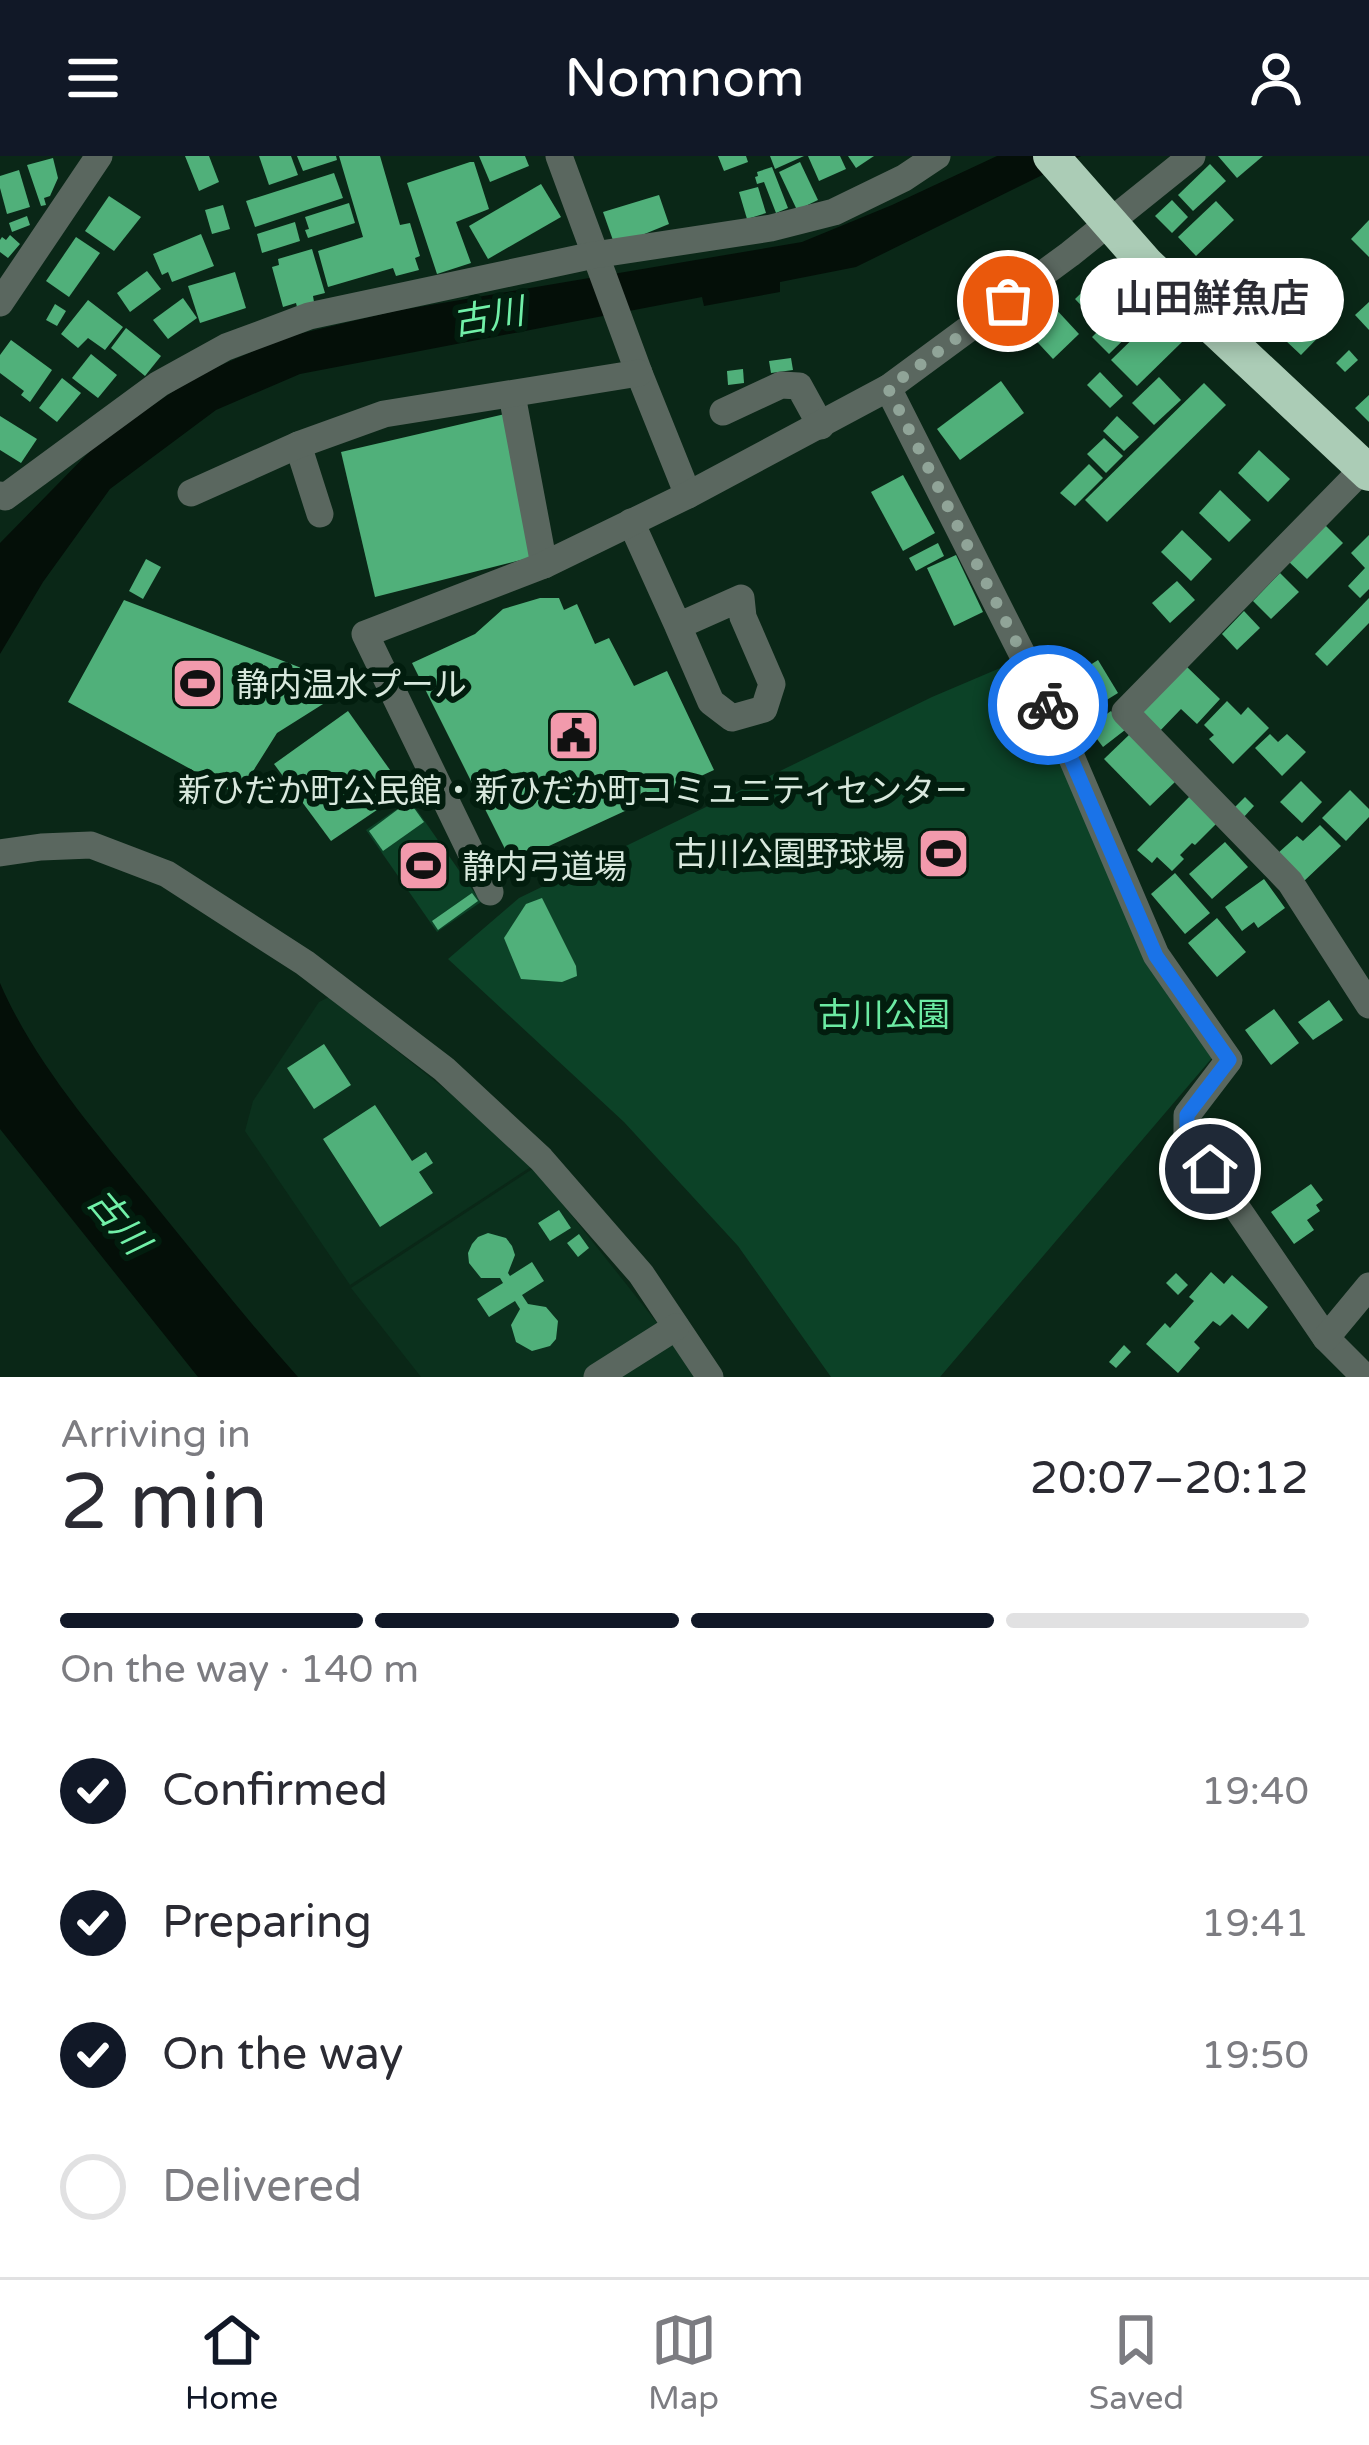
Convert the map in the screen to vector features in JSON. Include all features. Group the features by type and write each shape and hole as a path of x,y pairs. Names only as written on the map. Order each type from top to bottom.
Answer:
{"highway":[{"path":"1062,169 1146,264 1367,468"}],"street":[{"path":"0,303 99,156"},
{"path":"559,156 688,495"},
{"path":"0,495 5,497 159,384 226,347 309,316 594,255 771,228 834,212 937,156"},
{"path":"490,892 365,634 544,565 688,495 888,388 1192,156"},
{"path":"191,493 298,445 384,414 639,373"},
{"path":"723,412 781,385 799,386 821,426"},
{"path":"888,388 1056,721 1156,956 1229,1060 1187,1115 1187,1136 1326,1338 1365,1377"},
{"path":"512,395 544,565"},
{"path":"298,445 320,514"},
{"path":"1367,468 1125,712 1317,914 1369,1005"},
{"path":"631,522 678,626"},
{"path":"0,853 91,845 167,874 305,963 444,1069 541,1159 640,1274 710,1377"},
{"path":"1326,1338 1369,1286"},
{"path":"597,1377 676,1327"}],"shaded area":[{"path":"329,997 494,1128 532,1166 350,1285 245,1131 253,1101 319,1002"},
{"path":"534,1168 700,1377 421,1377 351,1288"}],"green space":[{"name":"古川公園","path":"1012,663 1103,848 1144,961 1212,1058 940,1377 831,1377 738,1246 624,1122 448,959 519,898 932,697"},
{"name":"静内弓道場","path":"410,800 481,902 437,932 366,830"}],"water":[{"name":"古川","path":"997,156 1081,156 856,267 780,282 780,292 704,306 702,297 300,374 216,410 110,489 43,582 0,654 0,543 100,441 196,376 286,337 395,311 802,242"},
{"name":"古川","path":"0,983 30,1040 66,1093 298,1377 198,1377 0,1129"}],"building":[{"path":"185,156 209,156 219,182 199,191"},
{"path":"259,156 291,156 298,175 269,185"},
{"path":"297,156 336,156 337,160 303,171"},
{"path":"339,156 380,156 400,225 410,223 420,256 415,258 419,270 396,276 393,268 328,287 318,251 363,237"},
{"path":"479,156 525,156 529,166 490,182"},
{"path":"718,156 746,156 748,162 724,171"},
{"path":"770,156 804,156 775,169"},
{"path":"808,156 840,156 846,169 819,181"},
{"path":"848,156 874,156 856,168"},
{"path":"1218,156 1263,156 1237,178"},
{"path":"53,158 58,178 50,196 44,198 46,205 41,206 27,165"},
{"path":"474,162 489,209 456,222 471,263 437,274 407,183"},
{"path":"800,162 818,200 797,210 779,172"},
{"path":"1210,164 1226,181 1193,211 1178,195"},
{"path":"772,167 788,208 776,213 764,182 757,184 755,177"},
{"path":"19,170 30,207 7,214 0,176"},
{"path":"334,173 343,198 255,227 246,201"},
{"path":"541,184 561,217 488,259 469,226"},
{"path":"758,187 766,213 747,219 739,192"},
{"path":"659,195 669,224 615,246 603,212"},
{"path":"109,196 141,217 114,251 85,231"},
{"path":"1172,200 1188,217 1172,233 1155,216"},
{"path":"1216,201 1234,220 1196,256 1178,237"},
{"path":"349,203 355,223 308,238 305,217"},
{"path":"223,205 230,229 212,234 205,210"},
{"path":"27,216 30,225 12,232 9,223"},
{"path":"1369,220 1369,257 1351,239"},
{"path":"295,222 300,241 262,253 257,234"},
{"path":"201,234 214,266 172,282 168,272 162,275 153,254"},
{"path":"10,235 20,244 8,258 0,252 0,240"},
{"path":"76,237 100,253 69,297 46,281"},
{"path":"312,249 325,293 313,296 314,302 283,307 272,267 279,265 278,259"},
{"path":"1106,269 1149,315 1109,354 1092,337 1102,327 1075,299"},
{"path":"147,271 161,289 130,312 117,293"},
{"path":"235,272 246,308 200,323 188,286"},
{"path":"1321,274 1334,286 1323,297 1341,314 1301,355 1270,326"},
{"path":"183,298 197,318 168,339 153,320"},
{"path":"88,300 123,327 105,350 88,338 78,348 61,334"},
{"path":"1369,302 1369,330 1355,315"},
{"path":"55,304 66,311 57,326 46,320"},
{"path":"1053,306 1079,334 1053,359 1027,331"},
{"path":"1156,316 1182,342 1137,386 1111,360"},
{"path":"126,328 161,356 145,376 111,348"},
{"path":"11,340 52,370 30,402 21,395 24,391 0,373 0,355"},
{"path":"1349,350 1358,360 1345,372 1336,363"},
{"path":"91,354 117,375 98,398 72,378"},
{"path":"791,358 793,370 771,373 769,361"},
{"path":"743,369 744,383 728,385 727,371"},
{"path":"1100,372 1123,396 1110,408 1087,385"},
{"path":"1159,377 1181,400 1154,425 1132,403"},
{"path":"62,378 81,393 57,422 39,408"},
{"path":"1001,381 1024,413 960,460 937,429"},
{"path":"1204,383 1226,405 1107,522 1085,500"},
{"path":"1369,395 1369,422 1355,408"},
{"path":"505,414 533,557 375,597 341,452"},
{"path":"0,416 37,439 21,463 0,450"},
{"path":"1117,416 1139,437 1124,451 1103,431"},
{"path":"1104,438 1123,456 1106,473 1087,454"},
{"path":"1259,450 1290,479 1268,502 1238,473"},
{"path":"1089,464 1103,478 1075,506 1060,493"},
{"path":"903,475 935,533 903,551 871,492"},
{"path":"1220,490 1251,520 1229,542 1199,513"},
{"path":"1323,523 1343,543 1307,579 1287,560"},
{"path":"1182,530 1212,559 1191,581 1161,552"},
{"path":"1369,535 1369,589 1360,598 1348,586 1365,568 1351,553"},
{"path":"938,543 944,556 916,571 909,558"},
{"path":"956,555 983,612 954,626 927,568"},
{"path":"146,559 161,567 143,599 129,591"},
{"path":"1280,573 1299,592 1271,619 1253,601"},
{"path":"1177,581 1195,600 1170,623 1152,603"},
{"name":"新ひだか町公民館・新ひだか町コミュニティセンター","path":"540,598 559,598 564,610 577,604 595,644 609,638 634,686 667,671 714,770 512,863 412,663 475,634 503,609"},
{"path":"1369,598 1369,623 1327,666 1315,654"},
{"name":"静内温水プール","path":"124,600 304,669 331,699 277,733 238,795 68,702"},
{"path":"1244,611 1260,628 1237,650 1222,634"},
{"path":"1098,660 1118,693 1092,709 1071,677"},
{"path":"1185,665 1220,699 1197,724 1181,709 1157,734 1138,716"},
{"path":"1227,701 1241,715 1248,707 1269,728 1233,764 1209,739 1214,735 1204,725"},
{"path":"348,711 405,791 331,841 274,764"},
{"path":"1111,711 1125,730 1103,747 1088,727"},
{"path":"1130,734 1176,781 1150,806 1104,759"},
{"path":"1270,734 1278,742 1287,734 1306,752 1282,776 1255,748"},
{"path":"1301,781 1322,802 1302,823 1280,802"},
{"path":"1350,790 1369,809 1369,817 1346,841 1322,818"},
{"path":"1190,796 1217,823 1180,855 1184,859 1172,871 1157,857 1152,863 1137,850"},
{"path":"1245,797 1254,806 1242,819 1233,809"},
{"path":"409,801 424,822 383,851 369,831"},
{"path":"1320,825 1341,846 1303,882 1277,854 1297,836 1303,841"},
{"path":"1225,842 1248,867 1212,899 1189,874"},
{"path":"1175,873 1210,913 1185,934 1151,894"},
{"path":"1264,879 1285,908 1258,928 1254,922 1242,931 1225,907"},
{"path":"472,893 478,901 438,930 432,921"},
{"path":"542,898 576,966 577,976 562,982 521,979 504,938 526,904"},
{"path":"1217,918 1246,952 1217,977 1188,943"},
{"path":"1329,1000 1343,1020 1313,1040 1298,1022"},
{"path":"1274,1009 1299,1043 1271,1065 1245,1030"},
{"path":"324,1044 351,1085 314,1109 287,1068"},
{"path":"375,1105 412,1161 426,1152 433,1163 419,1172 433,1193 380,1227 323,1139"},
{"path":"1311,1184 1323,1200 1316,1205 1320,1211 1307,1220 1314,1230 1294,1244 1271,1212"},
{"path":"559,1210 571,1228 550,1241 538,1223"},
{"path":"488,1233 506,1238 512,1246 510,1276 532,1262 544,1281 522,1295 528,1304 546,1307 558,1321 550,1346 532,1351 516,1342 511,1325 520,1309 515,1301 489,1317 477,1299 503,1283 500,1278 481,1278 469,1263 472,1244"},
{"path":"579,1234 589,1248 578,1257 567,1243"},
{"path":"1211,1272 1224,1284 1232,1275 1268,1307 1248,1329 1232,1314 1220,1326 1213,1321 1194,1342 1200,1348 1178,1373 1146,1344 1165,1323 1170,1328"},
{"path":"1176,1273 1188,1285 1178,1295 1166,1283"},
{"path":"1124,1345 1131,1352 1116,1368 1109,1362"}],"way so far":[{"path":"1008,301 888,388 1048,705"}],"place":[{"name":"山田鮮魚店","path":"1008,301"},
{"name":"静内温水プール","path":"197,684"},
{"name":"新ひだか町公民館・新ひだか町コミュニティセンター","path":"573,736"},
{"name":"古川公園野球場","path":"944,853"},
{"name":"静内弓道場","path":"423,866"}],"route":[{"path":"1048,705 1156,956 1229,1060 1187,1115 1187,1136 1210,1169"}]}
